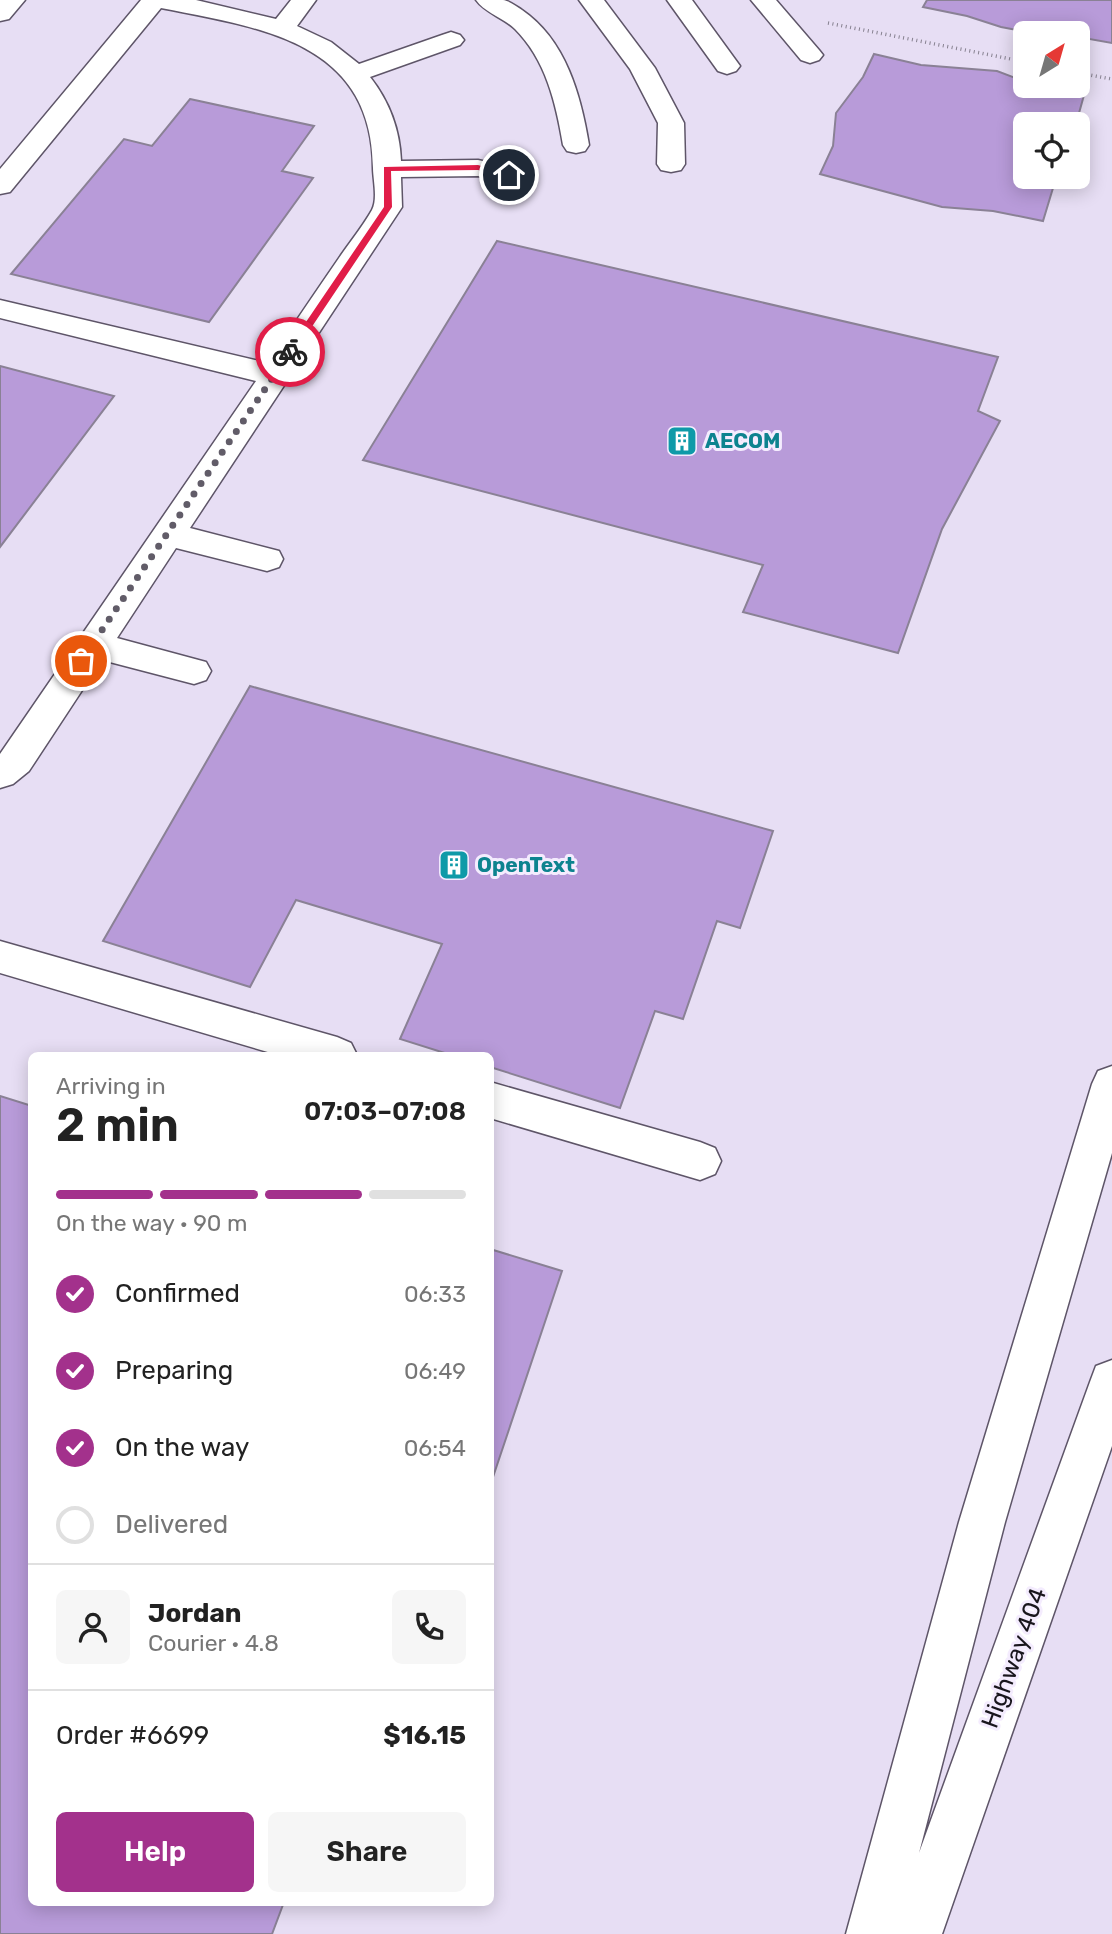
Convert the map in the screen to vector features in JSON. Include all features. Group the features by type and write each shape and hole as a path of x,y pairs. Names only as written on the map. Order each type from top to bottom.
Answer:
{"main road":[{"path":"0,14 13,0"},
{"path":"0,186 154,0"},
{"path":"0,774 16,761 92,644 388,207 384,128 366,85 354,74 324,47 283,26 211,5 160,0"},
{"path":"283,26 304,0"},
{"path":"488,0 524,24 554,63 571,108 576,145"},
{"path":"591,0 642,68 671,124 671,164"},
{"path":"680,0 727,66"},
{"path":"763,0 810,55"},
{"path":"354,74 451,40"},
{"path":"386,169 478,167 509,175"},
{"path":"0,309 274,375"},
{"path":"168,534 267,559"},
{"path":"92,644 194,671"},
{"path":"0,957 327,1052"},
{"path":"872,1934 982,1522 1112,1084"},
{"path":"494,1101 700,1161"},
{"name":"Highway 404","path":"916,1934 1112,1382"}],"path":[{"path":"827,23 1013,59"},
{"path":"1090,74 1112,79"}],"building":[{"path":"927,0 1112,0 1112,43 1090,39 1090,21 1013,21 1013,29 923,7"},
{"path":"874,54 921,65 997,71 1013,77 1013,98 1083,98 1079,112 1013,112 1013,189 1053,189 1043,221 993,211 942,207 820,174 833,146 836,113 863,77"},
{"path":"190,99 314,126 282,171 313,178 209,322 11,274 124,139 152,146"},
{"name":"AECOM","path":"497,241 998,357 978,411 1000,421 942,529 898,653 743,612 763,565 363,460"},
{"path":"0,366 114,396 0,547"},
{"name":"OpenText","path":"250,686 773,831 740,928 717,921 683,1019 655,1011 620,1108 494,1068 494,1052 441,1052 400,1039 442,944 296,900 250,987 103,941"},
{"path":"0,1096 28,1105 28,1906 282,1906 272,1934 0,1934"},
{"path":"494,1250 562,1271 494,1474"}],"way so far":[{"path":"81,661 290,352"}],"place":[{"name":"AECOM","path":"682,441"},
{"name":"OpenText","path":"454,865"}],"route":[{"path":"290,352 388,207 386,169 478,167 509,175"}]}
